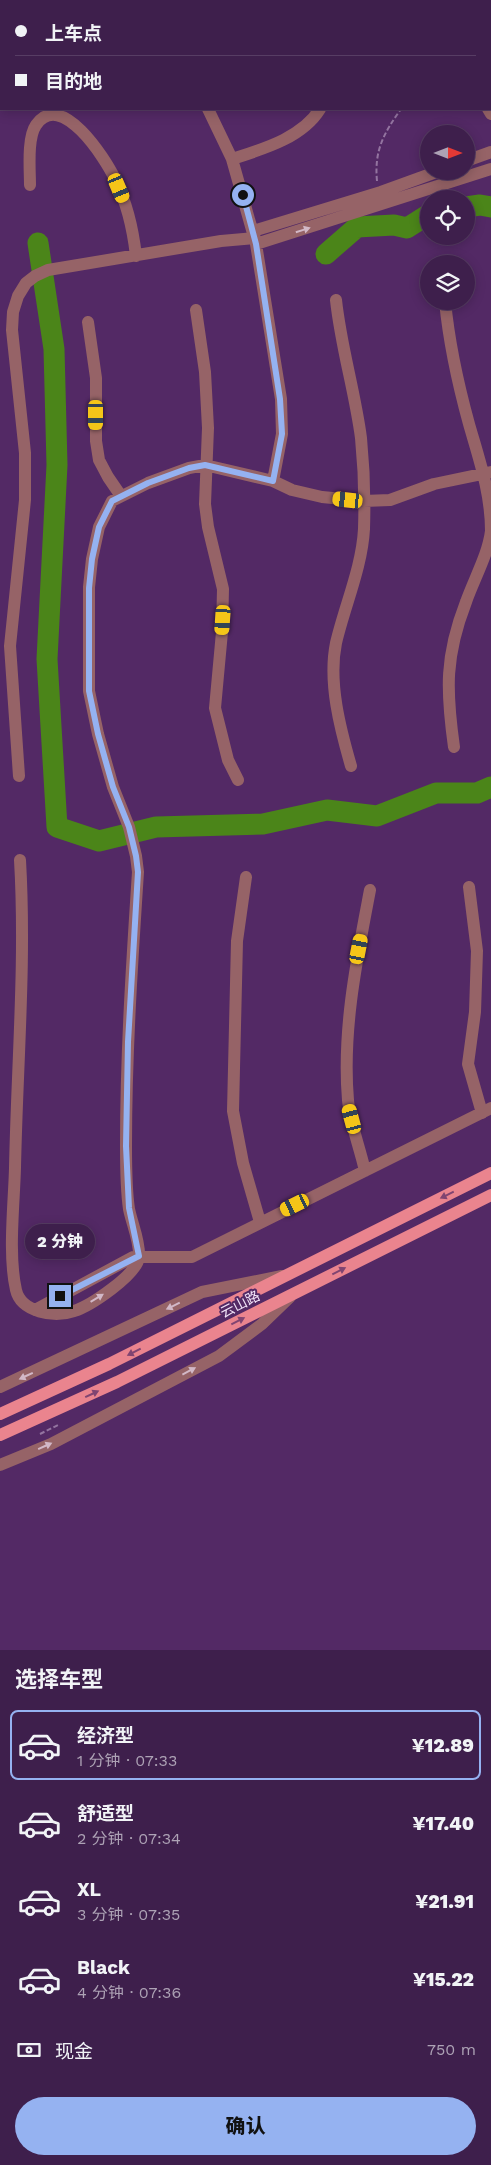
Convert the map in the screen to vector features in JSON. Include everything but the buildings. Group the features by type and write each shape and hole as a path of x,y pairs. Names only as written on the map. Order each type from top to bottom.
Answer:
{"main road":[{"name":"云山路","path":"0,1414 109,1364 491,1173"},
{"name":"云山路","path":"0,1436 117,1382 491,1195"}],"lane":[{"path":"208,110 232,160 255,238 280,399 282,434 273,481"},
{"path":"232,160 269,146 296,132 319,110"},
{"path":"30,185 29,160 35,126 48,115 65,116 93,145 115,178 129,217 136,256"},
{"path":"475,158 491,152"},
{"path":"19,776 10,646 25,500 25,452 12,330 13,312 18,296 26,283 48,270 221,241 255,238 383,198 491,169"},
{"path":"383,198 420,180"},
{"path":"336,300 339,328 361,438 364,501 364,530 361,550 336,644 334,665 335,691 351,766"},
{"path":"196,310 206,388 208,448 205,465 205,504 208,527 224,589 215,708 228,760 238,780"},
{"path":"447,310 449,338 469,424 488,473 491,532 458,626 449,659 448,707 454,747"},
{"path":"88,322 96,378 96,441 99,460 121,496"},
{"path":"20,860 23,948 16,1095 13,1268 18,1297 23,1304 35,1310 50,1313 73,1312 125,1280 133,1271 139,1256 129,1208 126,1146 128,1042 138,872 136,856 98,734 89,691 89,588 92,559 99,527 112,501 148,483 189,468 205,465 273,481 292,490 322,497 364,501 390,500 434,484 488,473"},
{"path":"246,877 237,941 233,1111 243,1163 260,1222"},
{"path":"35,1310 139,1256 163,1258 192,1257 487,1110 468,1064 475,1012 477,951 469,887"},
{"path":"365,1171 348,1101 348,1035 359,949 370,890"},
{"path":"0,1387 202,1292 287,1275"},
{"path":"0,1465 51,1444 219,1356 262,1324 295,1293"}],"path":[{"path":"383,198 376,172 376,161 381,141 400,110"}],"waterway":[{"path":"475,206 491,207"},
{"path":"326,254 357,227 394,225 407,228 420,220"},
{"path":"38,243 54,349 57,465 47,659 57,827 99,841 156,827 263,824 327,810 377,816 436,793 477,793 491,787"}],"route":[{"path":"60,1296 133,1257 139,1256 129,1208 126,1146 128,1042 138,872 129,827 113,787 98,734 89,691 89,588 92,559 99,527 112,501 129,491 189,468 205,465 273,481 282,434 280,399 275,356 254,231 243,195"}]}
